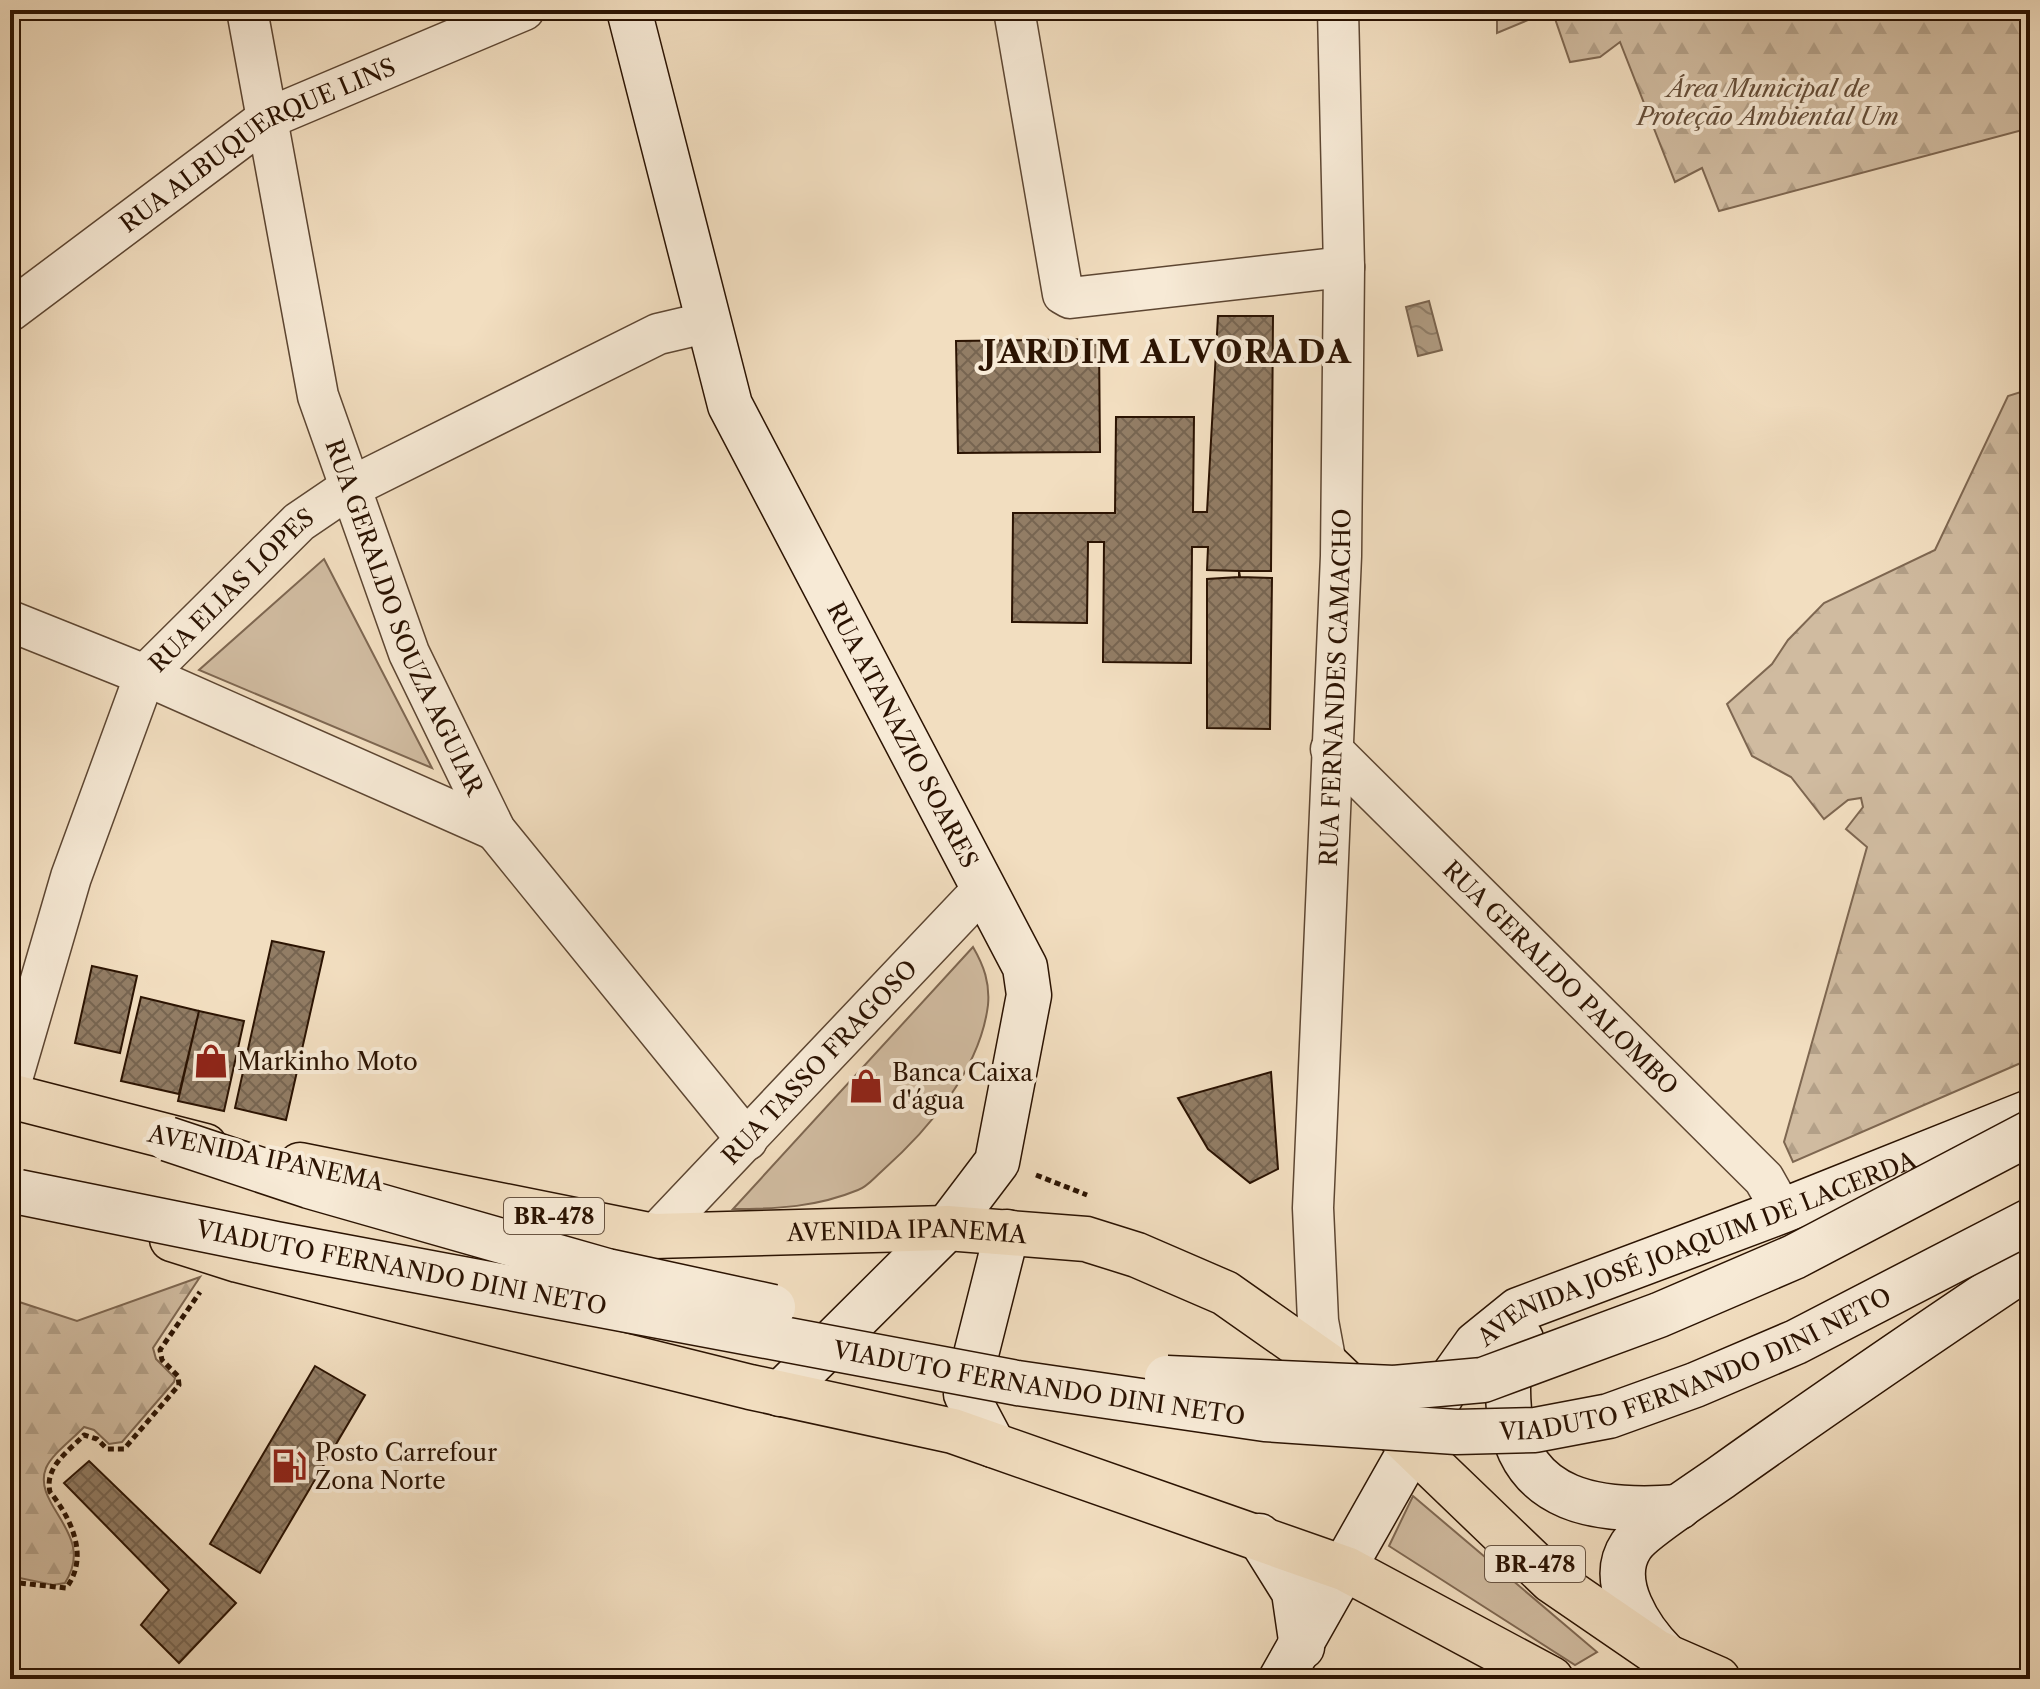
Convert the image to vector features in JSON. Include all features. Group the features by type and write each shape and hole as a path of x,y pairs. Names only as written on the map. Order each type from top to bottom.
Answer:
{"main road":[{"name":"RUA ATANAZIO SOARES","path":"629,10 730,405 1025,967 1029,995 997,1162 947,1228 780,1394"},
{"name":"AVENIDA IPANEMA","path":"10,1096 168,1139 654,1236 947,1228 1086,1239 1137,1255 1225,1293 1326,1364 1414,1445 1551,1580 1673,1662"},
{"name":"AVENIDA JOSÉ JOAQUIM DE LACERDA","path":"1291,1663 1449,1382 1476,1344 1518,1310 1612,1277 2030,1112"},
{"name":"VIADUTO FERNANDO DINI NETO","path":"168,1139 309,1186 607,1271 876,1330 1131,1376 1394,1388 1483,1380 1659,1315 1794,1257 2030,1133"},
{"name":"VIADUTO FERNANDO DINI NETO","path":"15,1190 276,1244 1017,1383 1265,1419 1456,1432 1535,1430 1609,1416 1695,1385 1796,1342 2030,1221"},
{"path":"15,1190 238,1260 780,1394 953,1431 1346,1569 1551,1679"},
{"path":"993,1445 966,1394 1007,1232"},
{"path":"1673,1662 1642,1631 1631,1611 1625,1568 1631,1546 1679,1507 1872,1370 2030,1265"},
{"path":"1612,1277 1518,1341 1506,1385 1511,1426 1533,1474 1555,1491 1585,1503 1615,1508 1679,1507"},
{"path":"1259,1536 1294,1592 1291,1663"},
{"name":"BR-478","path":"1673,1662 1718,1679"}],"street":[{"name":"RUA GERALDO SOUZA AGUIAR","path":"247,10 318,396 409,653 495,830 747,1140"},
{"name":"RUA ALBUQUERQUE LINS","path":"10,311 266,119 524,10"},
{"path":"1014,10 1063,294 1070,298 1344,267"},
{"name":"RUA FERNANDES CAMACHO","path":"1326,1364 1318,1321 1313,1208 1341,556 1344,267 1338,10"},
{"name":"RUA ELIAS LOPES","path":"10,1086 71,877 145,675 299,522 349,488 658,334 709,322"},
{"path":"10,621 145,675 495,830"},
{"name":"RUA GERALDO PALOMBO","path":"1331,749 1764,1179 1782,1211"},
{"name":"RUA TASSO FRAGOSO","path":"654,1236 984,888"}],"path":[{"path":"10,1582 66,1588 75,1576 75,1532 48,1484 55,1464 84,1435 97,1439 107,1449 124,1449 179,1385 178,1376 162,1360 160,1350 165,1340 220,1264 238,1260"}],"green space":[{"path":"1497,10 1552,10 1497,33"},
{"name":"Área Municipal de Proteção Ambiental Um","path":"1552,10 2030,10 2030,128 1719,211 1702,168 1675,182 1620,42 1600,57 1570,62"},
{"path":"2030,389 2030,1059 1793,1162 1784,1142 1867,847 1846,829 1863,807 1861,798 1848,800 1824,819 1791,777 1752,756 1727,704 1772,664 1788,640 1824,603 1935,550 2008,396"},
{"path":"324,559 432,768 199,670"},
{"path":"973,947 988,989 983,1029 963,1075 917,1137 858,1190 797,1206 733,1209"},
{"path":"200,1277 153,1348 156,1359 175,1378 174,1382 122,1442 109,1444 94,1430 84,1427 46,1468 44,1482 47,1495 69,1535 73,1549 73,1565 65,1583 53,1585 10,1576 10,1299 77,1321"},
{"path":"1413,1496 1597,1652 1575,1665 1389,1546"}],"water":[{"path":"1429,301 1442,350 1418,356 1406,307"}],"building":[{"path":"1218,316 1273,316 1271,571 1207,570 1208,547 1192,547 1191,663 1103,662 1104,542 1088,542 1087,623 1012,622 1013,513 1115,513 1116,417 1194,417 1193,512 1207,512"},
{"path":"1099,339 1100,452 958,453 956,341"},
{"path":"1239,571 1240,577 1272,578 1270,729 1207,728 1207,579 1239,577"},
{"path":"272,941 324,952 286,1120 235,1108"},
{"path":"92,966 137,976 120,1053 75,1043"},
{"path":"141,997 199,1011 179,1094 121,1081"},
{"path":"199,1011 244,1021 224,1111 178,1101"},
{"name":"Banca Caixa d'água","path":"870,1071 880,1080 861,1102 851,1092"},
{"path":"1271,1072 1278,1169 1250,1183 1208,1149 1178,1098"},
{"name":"Posto Carrefour Zona Norte","path":"315,1366 365,1395 260,1573 210,1544"},
{"path":"89,1461 236,1603 179,1663 141,1625 169,1590 64,1483"}],"place":[{"name":"Markinho Moto","path":"211,1061"},
{"name":"Banca Caixa d'água","path":"866,1086"},
{"name":"Posto Carrefour Zona Norte","path":"289,1466"}],"district":[{"name":"JARDIM ALVORADA","path":"1168,351"}]}
